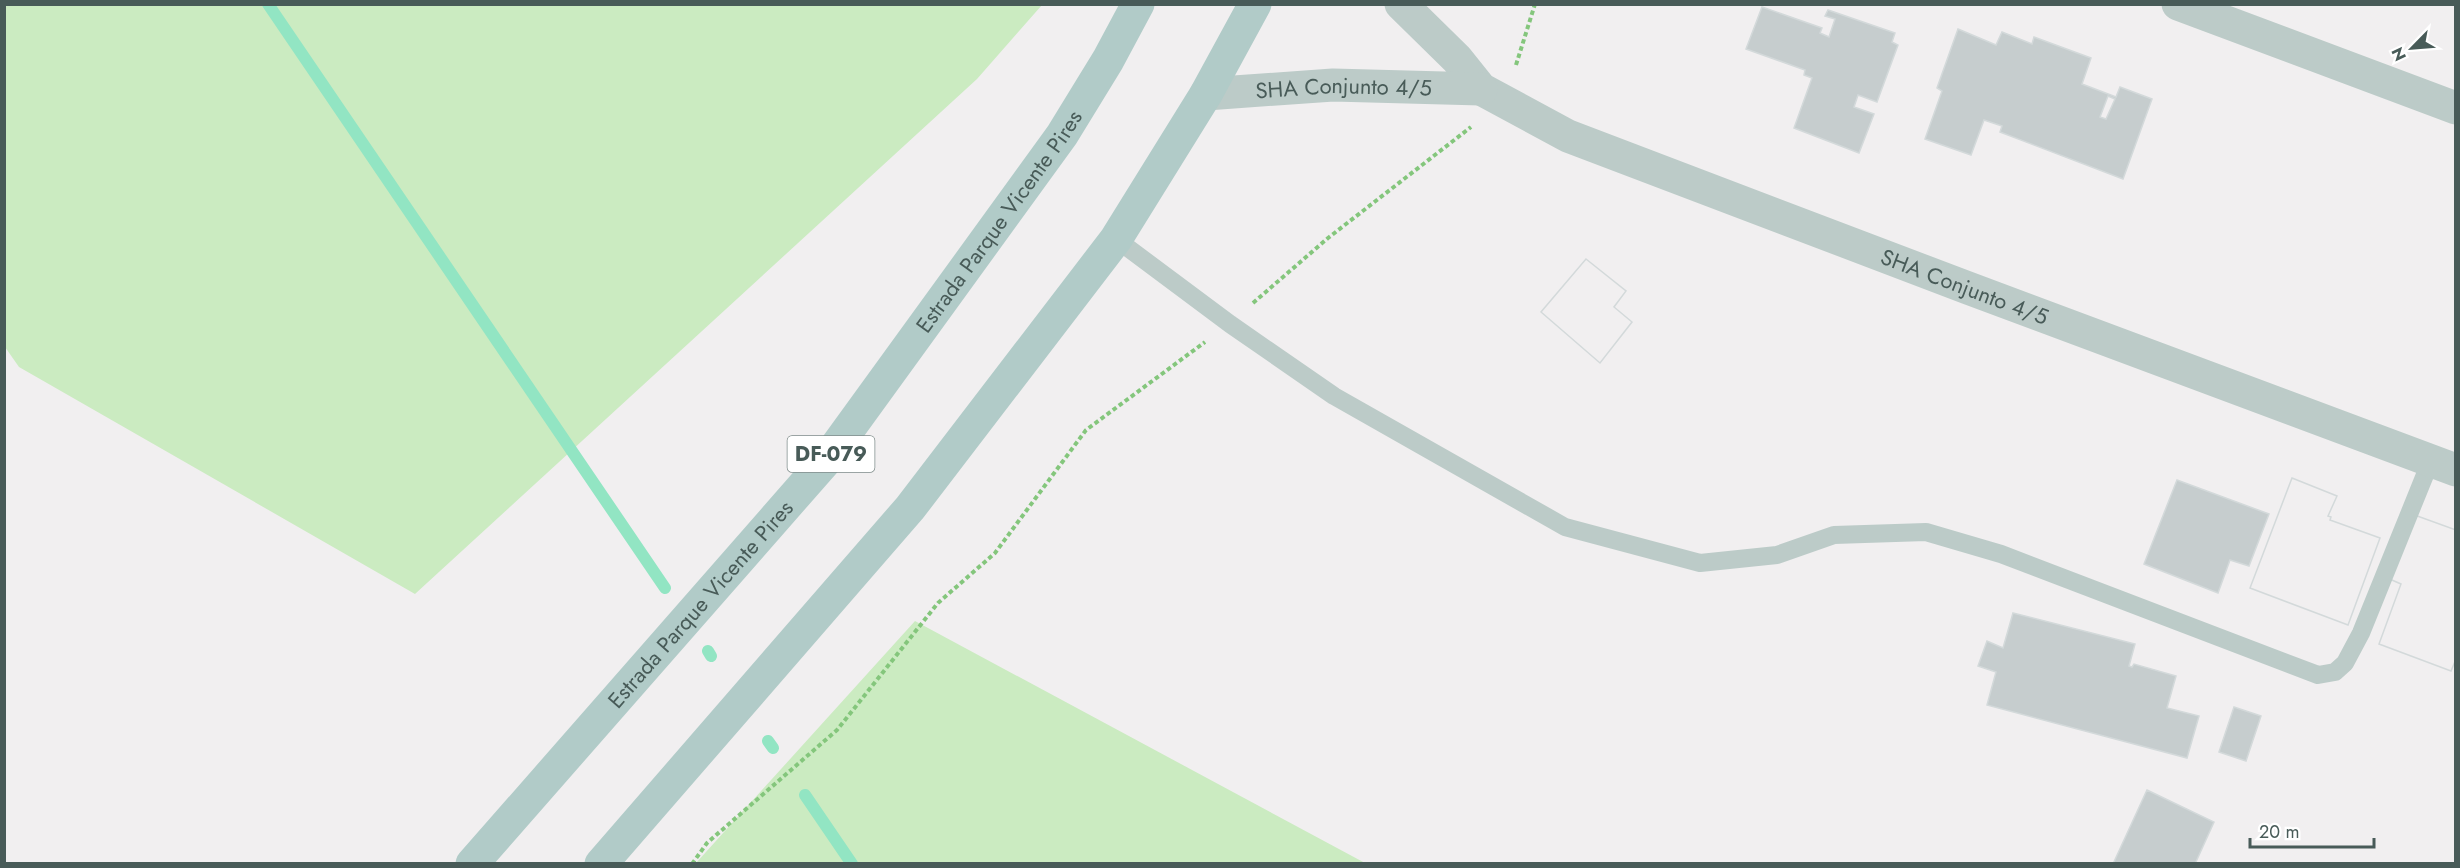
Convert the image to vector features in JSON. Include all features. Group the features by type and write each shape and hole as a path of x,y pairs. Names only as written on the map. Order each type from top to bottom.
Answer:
{"main road":[{"name":"Estrada Parque Vicente Pires","path":"472,864 827,459 1062,135 1108,60 1138,4"},
{"path":"601,864 910,508 1116,239 1206,94 1255,4"}],"street":[{"name":"SHA Conjunto 4/5","path":"1401,4 1492,95 1568,136 2443,465"},
{"path":"2178,4 2456,108"},
{"name":"SHA Conjunto 4/5","path":"1206,94 1333,86 1492,95"}],"lane":[{"path":"1116,239 1230,324 1334,396 1565,527 1700,563 1777,555 1834,535 1926,532 2001,554 2318,675 2335,672 2345,663 2443,465"}],"path":[{"path":"692,864 707,843 837,730 938,603 995,553 1086,430 1230,324 1492,95 1535,4"}],"green space":[{"path":"4,5 1042,5 977,79 415,594 19,367 5,347"},
{"path":"915,621 1365,863 696,863"}],"building":[{"path":"1762,7 1822,28 1820,33 1829,37 1835,19 1825,16 1828,10 1895,33 1892,42 1898,45 1877,102 1858,95 1854,107 1874,114 1859,153 1794,128 1812,78 1804,75 1805,70 1746,49"},
{"path":"1958,29 1996,45 2002,32 2032,44 2034,37 2091,58 2082,84 2116,97 2120,87 2152,99 2123,179 2000,132 2002,126 1984,120 1971,155 1925,139 1942,91 1937,88","holes":["2108,96 2115,99 2106,119 2100,117"]},
{"path":"1586,259 1626,291 1614,307 1632,322 1600,363 1541,312"},
{"path":"1586,259 1626,291 1614,307 1632,322 1600,363 1541,312"},
{"path":"2292,478 2337,496 2328,516 2331,517 2330,520 2380,538 2348,625 2250,588"},
{"path":"2292,478 2337,496 2328,516 2331,517 2330,520 2380,538 2348,625 2250,588"},
{"path":"2177,480 2269,514 2249,566 2230,560 2218,593 2144,564"},
{"path":"2409,513 2456,530 2456,659 2451,671 2379,644 2401,584 2385,577"},
{"path":"2409,513 2456,530 2456,659 2451,671 2379,644 2401,584 2385,577"},
{"path":"2013,613 2135,644 2129,666 2132,667 2134,664 2176,676 2167,708 2199,716 2187,758 1987,705 1996,672 1978,666 1987,641 2003,648"},
{"path":"2234,707 2261,716 2246,761 2219,752"},
{"path":"2147,790 2214,822 2195,864 2113,864"}],"waterway":[{"path":"268,4 665,588"},
{"path":"708,651 711,656"},
{"path":"768,741 773,748"},
{"path":"805,795 852,864"}]}
